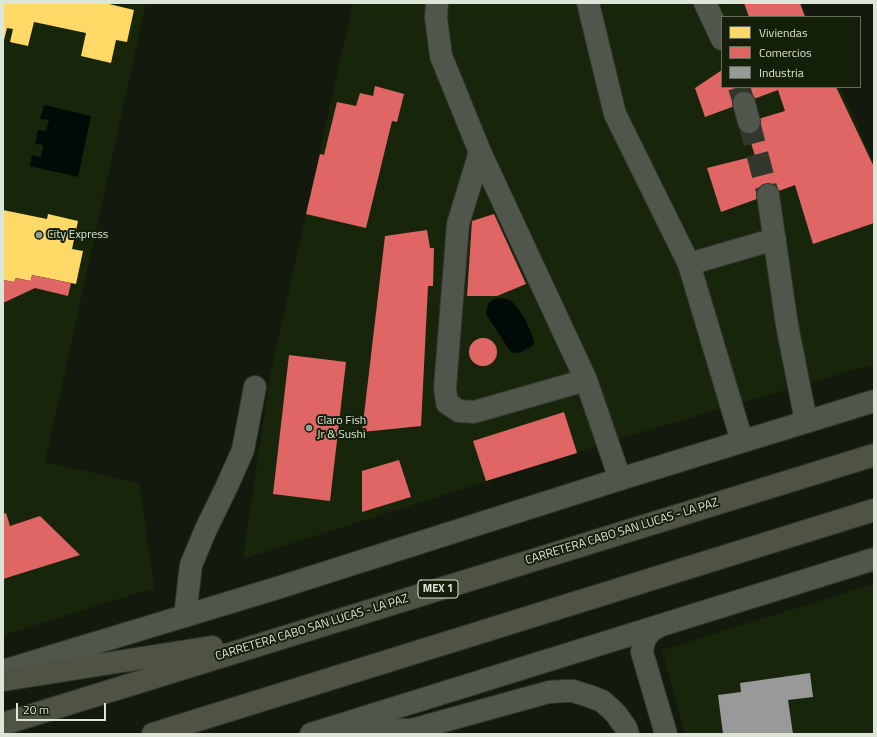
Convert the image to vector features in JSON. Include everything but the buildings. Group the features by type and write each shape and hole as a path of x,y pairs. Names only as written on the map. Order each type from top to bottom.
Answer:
{"highway":[{"name":"CARRETERA CABO SAN LUCAS - LA PAZ","path":"3,724 290,634 874,455"},
{"path":"153,734 874,510"},
{"path":"759,545 874,525"},
{"path":"3,680 290,634"}],"street":[{"path":"437,3 436,18 441,56 480,152 586,380 620,479"},
{"path":"588,3 615,114 689,264 742,441"},
{"path":"705,3 721,37"},
{"path":"480,152 458,224 445,388 447,403 459,411 474,412 586,380"},
{"path":"768,195 787,325 806,421"},
{"path":"689,264 775,239"},
{"path":"185,616 191,565 243,450 254,387"},
{"path":"3,671 274,589 620,479 874,401"},
{"path":"320,732 874,560"},
{"path":"659,626 651,631 646,637 642,652 666,734"},
{"path":"320,732 411,730 549,692 564,690 573,691 602,701 616,714 626,728 628,734"}],"shaded area":[{"path":"3,3 146,3 45,462 139,483 154,588 3,635"},
{"path":"353,3 801,3 807,16 721,16 721,88 840,88 874,162 874,364 625,437 243,559 270,376"},
{"path":"44,105 91,116 78,177 30,166 32,155 41,157 43,145 35,144 38,130 46,131 49,120 40,119"},
{"path":"503,298 510,300 517,307 526,321 534,340 532,346 519,353 510,351 486,314 488,304 490,302 494,299"},
{"path":"874,584 874,734 685,734 662,650"}],"tunnel":[{"path":"739,88 744,103"},
{"path":"749,122 768,195"}],"place":[{"name":"City Express","path":"39,235"},
{"name":"Claro Fish Jr & Sushi","path":"309,428"}]}
